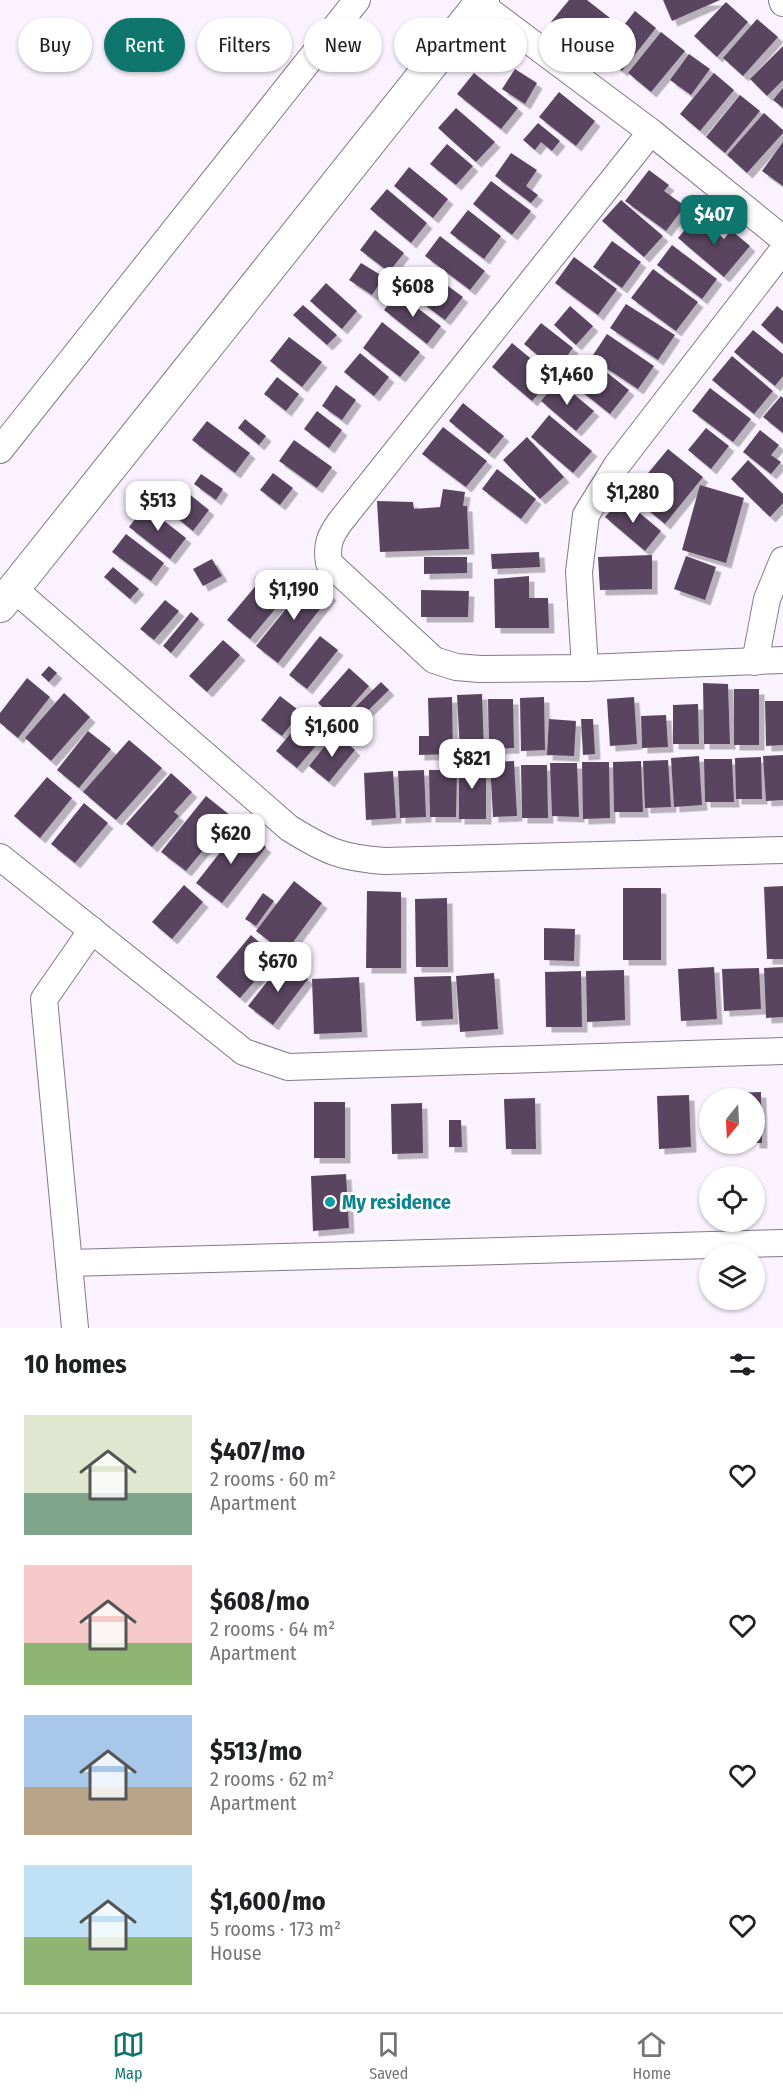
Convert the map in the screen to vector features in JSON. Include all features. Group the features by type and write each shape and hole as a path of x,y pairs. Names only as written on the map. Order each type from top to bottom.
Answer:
{"street":[{"path":"0,450 357,0"},
{"path":"783,239 651,132 481,2 7,597 289,828 336,854 361,860 385,861 783,850"},
{"path":"651,132 340,522 330,537 327,550 329,563 434,660 456,667 585,668 783,660"},
{"path":"585,668 579,572 586,515 617,465 783,250"},
{"path":"755,662 767,599 783,560"},
{"path":"0,857 244,1052 288,1067 783,1051"},
{"path":"75,1328 44,999 92,930"},
{"path":"69,1263 783,1243"}],"building":[{"path":"569,0 587,0 610,18 554,18"},
{"path":"663,0 720,0 672,21"},
{"path":"726,2 748,22 717,57 694,36"},
{"path":"635,11 656,28 636,53 636,18 629,18"},
{"path":"757,19 778,37 743,76 723,58"},
{"path":"661,32 685,51 651,92 628,73 636,72 636,63"},
{"path":"783,46 783,80 767,96 750,79"},
{"path":"689,54 710,69 691,95 670,80"},
{"path":"513,72 520,72 537,83 525,104 502,89"},
{"path":"474,73 518,108 501,129 457,94"},
{"path":"714,73 734,90 700,131 680,114"},
{"path":"783,88 783,108 773,100"},
{"path":"559,92 595,121 576,146 539,117"},
{"path":"740,95 760,111 725,153 706,137"},
{"path":"456,108 495,142 476,162 438,128"},
{"path":"764,113 783,130 783,133 747,173 727,155"},
{"path":"538,123 560,141 552,151 541,142 535,150 523,140"},
{"path":"783,142 783,186 762,171"},
{"path":"447,144 473,166 456,185 430,164"},
{"path":"511,153 537,170 526,186 538,195 531,203 495,176"},
{"path":"409,167 448,199 433,218 394,186"},
{"path":"649,170 669,185 664,191 685,206 666,231 625,201"},
{"path":"491,181 531,211 512,235 473,204"},
{"path":"387,189 427,223 411,243 370,209"},
{"path":"621,200 663,236 644,257 602,221"},
{"path":"468,210 501,236 484,259 450,233"},
{"path":"697,215 724,239 731,230 750,246 724,277 678,238"},
{"path":"375,230 404,253 389,272 360,250"},
{"path":"440,236 485,271 470,290 425,256"},
{"path":"612,241 641,262 622,288 593,267"},
{"path":"672,245 717,279 702,299 657,265"},
{"path":"574,257 617,289 598,315 555,283"},
{"path":"361,263 384,277 372,295 349,280"},
{"path":"422,267 463,297 445,320 405,290"},
{"path":"653,269 698,302 676,331 631,298"},
{"path":"326,283 357,311 342,329 310,301"},
{"path":"398,293 441,326 427,344 384,310"},
{"path":"626,304 675,335 658,360 610,328"},
{"path":"303,305 337,335 327,345 293,315"},
{"path":"570,306 593,326 576,345 554,325"},
{"path":"777,306 783,311 783,344 761,325"},
{"path":"382,322 420,352 400,377 363,348"},
{"path":"541,323 573,348 556,370 524,344"},
{"path":"753,330 783,354 783,376 775,386 734,352"},
{"path":"607,334 654,366 638,389 591,358"},
{"path":"289,337 322,362 302,387 270,361"},
{"path":"512,343 553,377 532,401 492,367"},
{"path":"360,353 389,377 374,396 344,372"},
{"path":"732,356 773,391 754,414 712,380"},
{"path":"590,359 629,390 610,414 571,383"},
{"path":"277,377 299,394 286,411 264,394"},
{"path":"558,381 594,411 576,431 541,401"},
{"path":"336,385 356,400 342,420 322,406"},
{"path":"710,388 751,419 733,442 692,411"},
{"path":"781,396 783,398 783,433 763,417"},
{"path":"463,403 504,436 489,454 449,421"},
{"path":"317,411 342,430 329,448 304,429"},
{"path":"549,415 592,451 573,473 531,437"},
{"path":"245,419 266,436 259,445 238,428"},
{"path":"207,421 250,453 235,473 192,440"},
{"path":"443,427 487,461 466,487 422,454"},
{"path":"706,428 729,446 711,469 688,450"},
{"path":"760,430 779,445 771,455 781,462 771,474 743,452"},
{"path":"527,437 564,477 540,499 503,460"},
{"path":"294,440 332,467 317,488 279,461"},
{"path":"668,449 703,477 665,524 630,495"},
{"path":"748,460 783,494 783,503 770,517 731,479"},
{"path":"497,469 536,499 521,519 482,489"},
{"path":"273,473 293,488 280,505 260,490"},
{"path":"201,474 223,489 216,500 194,484"},
{"path":"700,485 744,498 726,563 682,550"},
{"path":"443,489 465,492 463,506 467,506 469,549 380,552 377,501 413,502 414,509 440,507"},
{"path":"188,493 209,510 193,531 171,513"},
{"path":"622,498 661,531 645,551 605,517"},
{"path":"145,506 186,538 170,559 129,527"},
{"path":"126,534 164,563 151,581 112,552"},
{"path":"539,552 540,567 492,569 491,554"},
{"path":"652,555 652,589 600,590 598,557"},
{"path":"686,556 716,567 705,600 674,589"},
{"path":"424,557 467,557 467,573 424,574"},
{"path":"212,559 222,576 203,586 193,569"},
{"path":"113,567 139,589 130,599 104,577"},
{"path":"529,576 529,598 548,598 549,628 495,628 494,579"},
{"path":"310,579 331,595 278,663 256,646"},
{"path":"258,583 281,602 250,639 227,620"},
{"path":"421,590 469,591 468,617 421,617"},
{"path":"165,600 179,611 154,640 140,629"},
{"path":"191,612 199,619 171,653 163,646"},
{"path":"320,636 338,650 307,689 289,675"},
{"path":"223,640 240,655 207,692 189,676"},
{"path":"49,666 57,673 49,682 41,675"},
{"path":"349,668 369,686 338,721 318,703"},
{"path":"27,678 50,697 18,738 0,723 0,713"},
{"path":"381,682 389,690 346,732 338,724"},
{"path":"703,683 728,684 730,744 704,744"},
{"path":"734,689 759,689 759,745 734,745"},
{"path":"64,693 90,717 51,761 25,738"},
{"path":"482,694 484,751 460,751 457,695"},
{"path":"280,696 301,712 282,736 261,720"},
{"path":"452,697 453,754 419,755 419,736 429,736 428,698"},
{"path":"544,697 545,750 521,751 520,698"},
{"path":"634,697 637,744 610,746 607,699"},
{"path":"488,699 513,699 514,748 489,749"},
{"path":"765,701 783,701 783,745 766,746"},
{"path":"698,704 699,744 673,744 673,705"},
{"path":"666,715 668,747 642,748 641,716"},
{"path":"305,716 326,734 297,768 276,751"},
{"path":"549,719 576,721 574,756 547,755"},
{"path":"581,719 593,719 595,754 583,755"},
{"path":"88,731 111,749 79,788 57,770"},
{"path":"335,733 355,750 329,782 309,766"},
{"path":"129,740 162,768 116,820 83,792"},
{"path":"783,755 783,800 766,801 763,756"},
{"path":"699,756 702,805 674,807 671,758"},
{"path":"761,757 762,799 736,799 735,758"},
{"path":"704,759 732,759 734,802 705,802"},
{"path":"668,760 671,807 645,808 643,761"},
{"path":"514,761 517,816 493,817 490,762"},
{"path":"641,761 643,812 614,812 613,762"},
{"path":"459,762 486,762 486,819 459,819"},
{"path":"582,762 609,762 610,818 583,819"},
{"path":"550,763 577,763 579,817 552,816"},
{"path":"521,765 547,765 548,818 522,818"},
{"path":"424,770 426,817 400,818 398,771"},
{"path":"429,770 457,770 456,817 430,817"},
{"path":"393,771 396,818 366,820 364,773"},
{"path":"171,773 192,792 174,812 179,816 152,847 126,824"},
{"path":"47,777 72,798 40,838 14,816"},
{"path":"206,796 231,816 186,871 161,852"},
{"path":"84,803 108,823 75,863 51,844"},
{"path":"240,827 266,847 222,903 196,883"},
{"path":"294,881 322,903 285,953 256,931"},
{"path":"184,885 203,902 172,939 152,922"},
{"path":"783,886 783,959 767,959 764,887"},
{"path":"623,888 661,888 661,960 623,960"},
{"path":"367,891 401,892 401,968 366,968"},
{"path":"263,893 274,901 256,926 245,919"},
{"path":"447,898 448,967 416,967 415,899"},
{"path":"544,928 575,929 574,961 544,960"},
{"path":"251,935 276,957 240,998 216,977"},
{"path":"284,960 308,979 273,1025 248,1006"},
{"path":"714,967 717,1019 681,1021 678,969"},
{"path":"783,967 783,1017 766,1018 764,968"},
{"path":"759,968 761,1009 724,1011 722,969"},
{"path":"624,970 625,1020 587,1022 586,971"},
{"path":"581,971 582,1027 546,1027 545,972"},
{"path":"494,973 498,1029 460,1032 456,976"},
{"path":"451,976 453,1019 416,1021 414,977"},
{"path":"359,977 362,1032 314,1034 312,979"},
{"path":"689,1095 691,1147 659,1149 657,1096"},
{"path":"535,1098 536,1149 506,1149 504,1099"},
{"path":"314,1102 345,1102 345,1158 314,1158"},
{"path":"422,1103 423,1153 392,1154 391,1104"},
{"path":"449,1120 461,1120 462,1147 449,1147"},
{"name":"My residence","path":"346,1174 349,1228 313,1231 311,1176"}],"place":[{"name":"My residence","path":"330,1202"}]}
